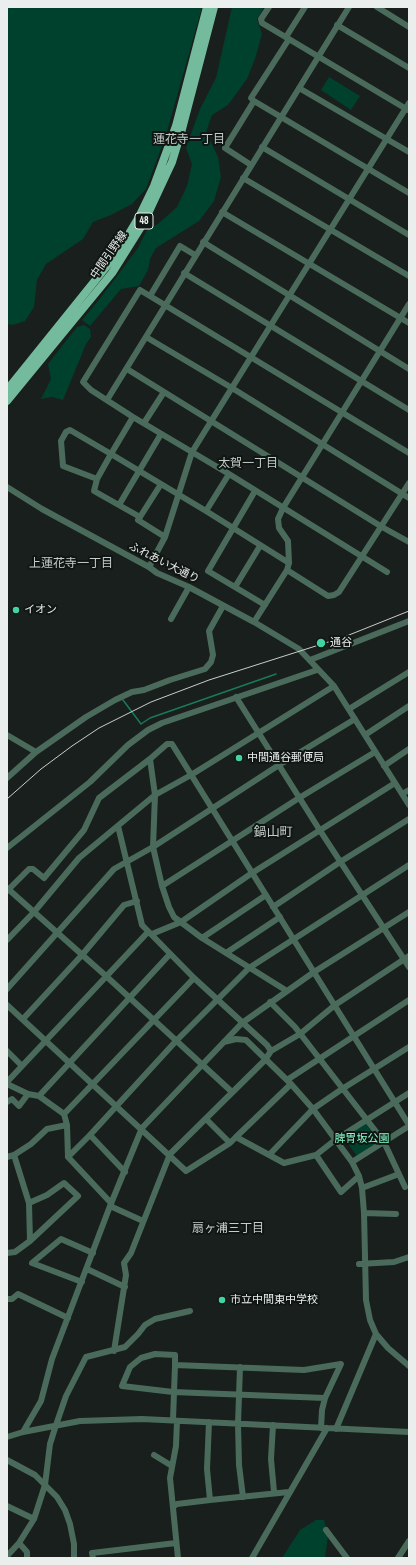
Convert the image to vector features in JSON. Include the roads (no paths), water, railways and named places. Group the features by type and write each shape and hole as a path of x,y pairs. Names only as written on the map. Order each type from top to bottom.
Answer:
{"main road":[{"name":"中間引野線","path":"7,390 106,267 124,242 139,217 154,186 176,126 207,7"},
{"name":"中間引野線","path":"7,401 112,273 144,222 172,162 214,7"}],"street":[{"path":"149,567 165,536 192,452 408,107 287,38 262,22 261,19 268,7"},
{"path":"304,7 251,98 409,193"},
{"path":"107,400 349,7"},
{"path":"377,7 409,26"},
{"path":"337,25 409,68"},
{"path":"299,88 409,152"},
{"path":"251,165 225,148 254,101"},
{"path":"262,147 350,198 409,235"},
{"path":"243,178 409,276"},
{"path":"222,212 409,323"},
{"path":"203,242 409,369"},
{"path":"150,296 180,246 195,255"},
{"path":"184,273 409,410"},
{"path":"387,572 229,474 133,417 91,390 83,382 140,290 409,453"},
{"path":"254,622 287,570 289,563 288,541 279,528 278,519 283,508 409,304"},
{"path":"146,337 232,388 409,498"},
{"path":"127,368 409,542"},
{"path":"144,423 164,392"},
{"path":"133,417 97,479 94,491 140,517"},
{"path":"97,479 63,466 61,441 66,432 70,430 111,454 289,563"},
{"path":"119,505 161,434"},
{"path":"206,511 229,474"},
{"path":"287,570 328,596 334,595 343,588 409,482"},
{"path":"161,484 138,520 165,536"},
{"name":"ふれあい大通り","path":"7,487 42,509 149,567 157,573 189,587 254,622 299,649 317,670 334,686 409,805"},
{"path":"255,491 208,571 265,605"},
{"path":"235,587 260,546"},
{"path":"171,618 189,587"},
{"path":"7,778 36,752 86,716 132,692 144,690 205,669 211,662 213,655 209,631 223,606"},
{"path":"310,660 409,621"},
{"path":"7,848 90,782 128,745 148,730 162,723 317,670"},
{"path":"348,710 409,672"},
{"path":"7,940 34,912 79,858 155,795 191,775 334,686"},
{"path":"236,697 340,862 384,928 407,958 409,967"},
{"path":"365,735 409,706"},
{"path":"7,989 114,868 153,847 211,808 355,719"},
{"path":"7,735 36,752"},
{"path":"232,1092 106,976 8,890 29,869 33,869 44,878 84,830 99,798 167,744 172,744 375,1068 409,1125 352,1162"},
{"path":"384,766 409,749"},
{"path":"162,886 232,840 375,752"},
{"path":"150,759 155,795 153,847 162,886 174,917 202,938 286,991"},
{"path":"143,1220 111,1205 68,1157 67,1125 64,1114 39,1096 28,1094 7,1083 106,976 150,933 181,922 252,873 395,783"},
{"path":"402,794 409,790"},
{"path":"274,906 340,862 409,819"},
{"path":"118,826 142,924 216,1000 267,1045 271,1051"},
{"path":"68,1157 176,1041 249,968 409,865"},
{"path":"202,938 266,895"},
{"path":"23,1019 82,955 124,905 137,901"},
{"path":"22,1432 41,1401 52,1359 142,1128 242,1023 314,972 409,912"},
{"path":"226,953 280,917"},
{"path":"39,1096 170,954"},
{"path":"114,1351 125,1287 126,1275 124,1263 131,1253 170,1154 265,1060 271,1051 300,1034 335,1005 407,958"},
{"path":"64,1114 194,978"},
{"path":"7,1005 142,1128 186,1171 230,1143 289,1082 319,1059 409,1000"},
{"path":"270,1002 295,1027 384,1142 405,1187"},
{"path":"222,1043 236,1039 246,1040 289,1082 313,1109 352,1162 359,1176 362,1188 364,1214 362,1264 370,1320 376,1334 388,1348 409,1366"},
{"path":"270,1154 313,1109 409,1047"},
{"path":"7,1051 22,1066"},
{"path":"236,1137 270,1154 284,1163 316,1155 335,1140 409,1092"},
{"path":"7,1102 12,1099 20,1106 28,1094"},
{"path":"206,1119 230,1143"},
{"path":"7,1156 14,1155 31,1144 47,1130 67,1125"},
{"path":"90,1135 125,1172"},
{"path":"14,1155 29,1203 30,1241"},
{"path":"316,1155 340,1192 359,1176"},
{"path":"362,1188 399,1174"},
{"path":"7,1253 15,1252 30,1241 78,1196 64,1183 47,1195 29,1203"},
{"path":"364,1214 396,1214"},
{"path":"82,1282 32,1263 61,1239 93,1253"},
{"path":"362,1264 394,1262 409,1257"},
{"path":"87,1269 125,1287"},
{"path":"7,1299 12,1299 18,1294 68,1318"},
{"path":"7,1556 19,1543 34,1520 45,1485 50,1444 56,1425 66,1396 86,1357 125,1347 145,1325 155,1319 190,1311"},
{"path":"336,1429 376,1334"},
{"path":"178,1558 170,1478 176,1446 173,1392 175,1355 155,1354 141,1358 130,1367 122,1386 173,1392 326,1398"},
{"path":"175,1365 304,1370 341,1364 322,1410 324,1428 252,1558"},
{"path":"240,1367 238,1424 239,1465 243,1496"},
{"path":"7,1437 22,1432 80,1421 142,1419 409,1432"},
{"path":"209,1422 207,1469 210,1500"},
{"path":"272,1425 271,1459 274,1492"},
{"path":"154,1455 172,1466"},
{"path":"7,1460 35,1475 57,1497 65,1510 70,1524 74,1544 74,1558"},
{"path":"174,1506 177,1504 274,1492 289,1492"},
{"path":"7,1506 34,1520"},
{"path":"326,1530 347,1558"},
{"path":"398,1558 409,1541"},
{"path":"19,1543 27,1552 27,1558"},
{"path":"93,1558 92,1553 176,1543"}],"waterway":[{"path":"123,700 141,724 150,718 276,674"}],"tram line":[{"path":"7,799 41,769 72,746 99,728 151,702 209,680 344,637 409,611"}],"place":[{"name":"イオン","path":"16,610"},
{"name":"通谷","path":"321,643"},
{"name":"中間通谷郵便局","path":"239,758"},
{"name":"市立中間東中学校","path":"222,1300"}],"district":[{"name":"蓮花寺一丁目","path":"189,140"},
{"name":"太賀一丁目","path":"248,464"},
{"name":"上蓮花寺一丁目","path":"71,564"},
{"name":"鍋山町","path":"273,833"},
{"name":"扇ヶ浦三丁目","path":"228,1229"}],"park label":[{"name":"脾胃坂公園","path":"362,1139"}]}
